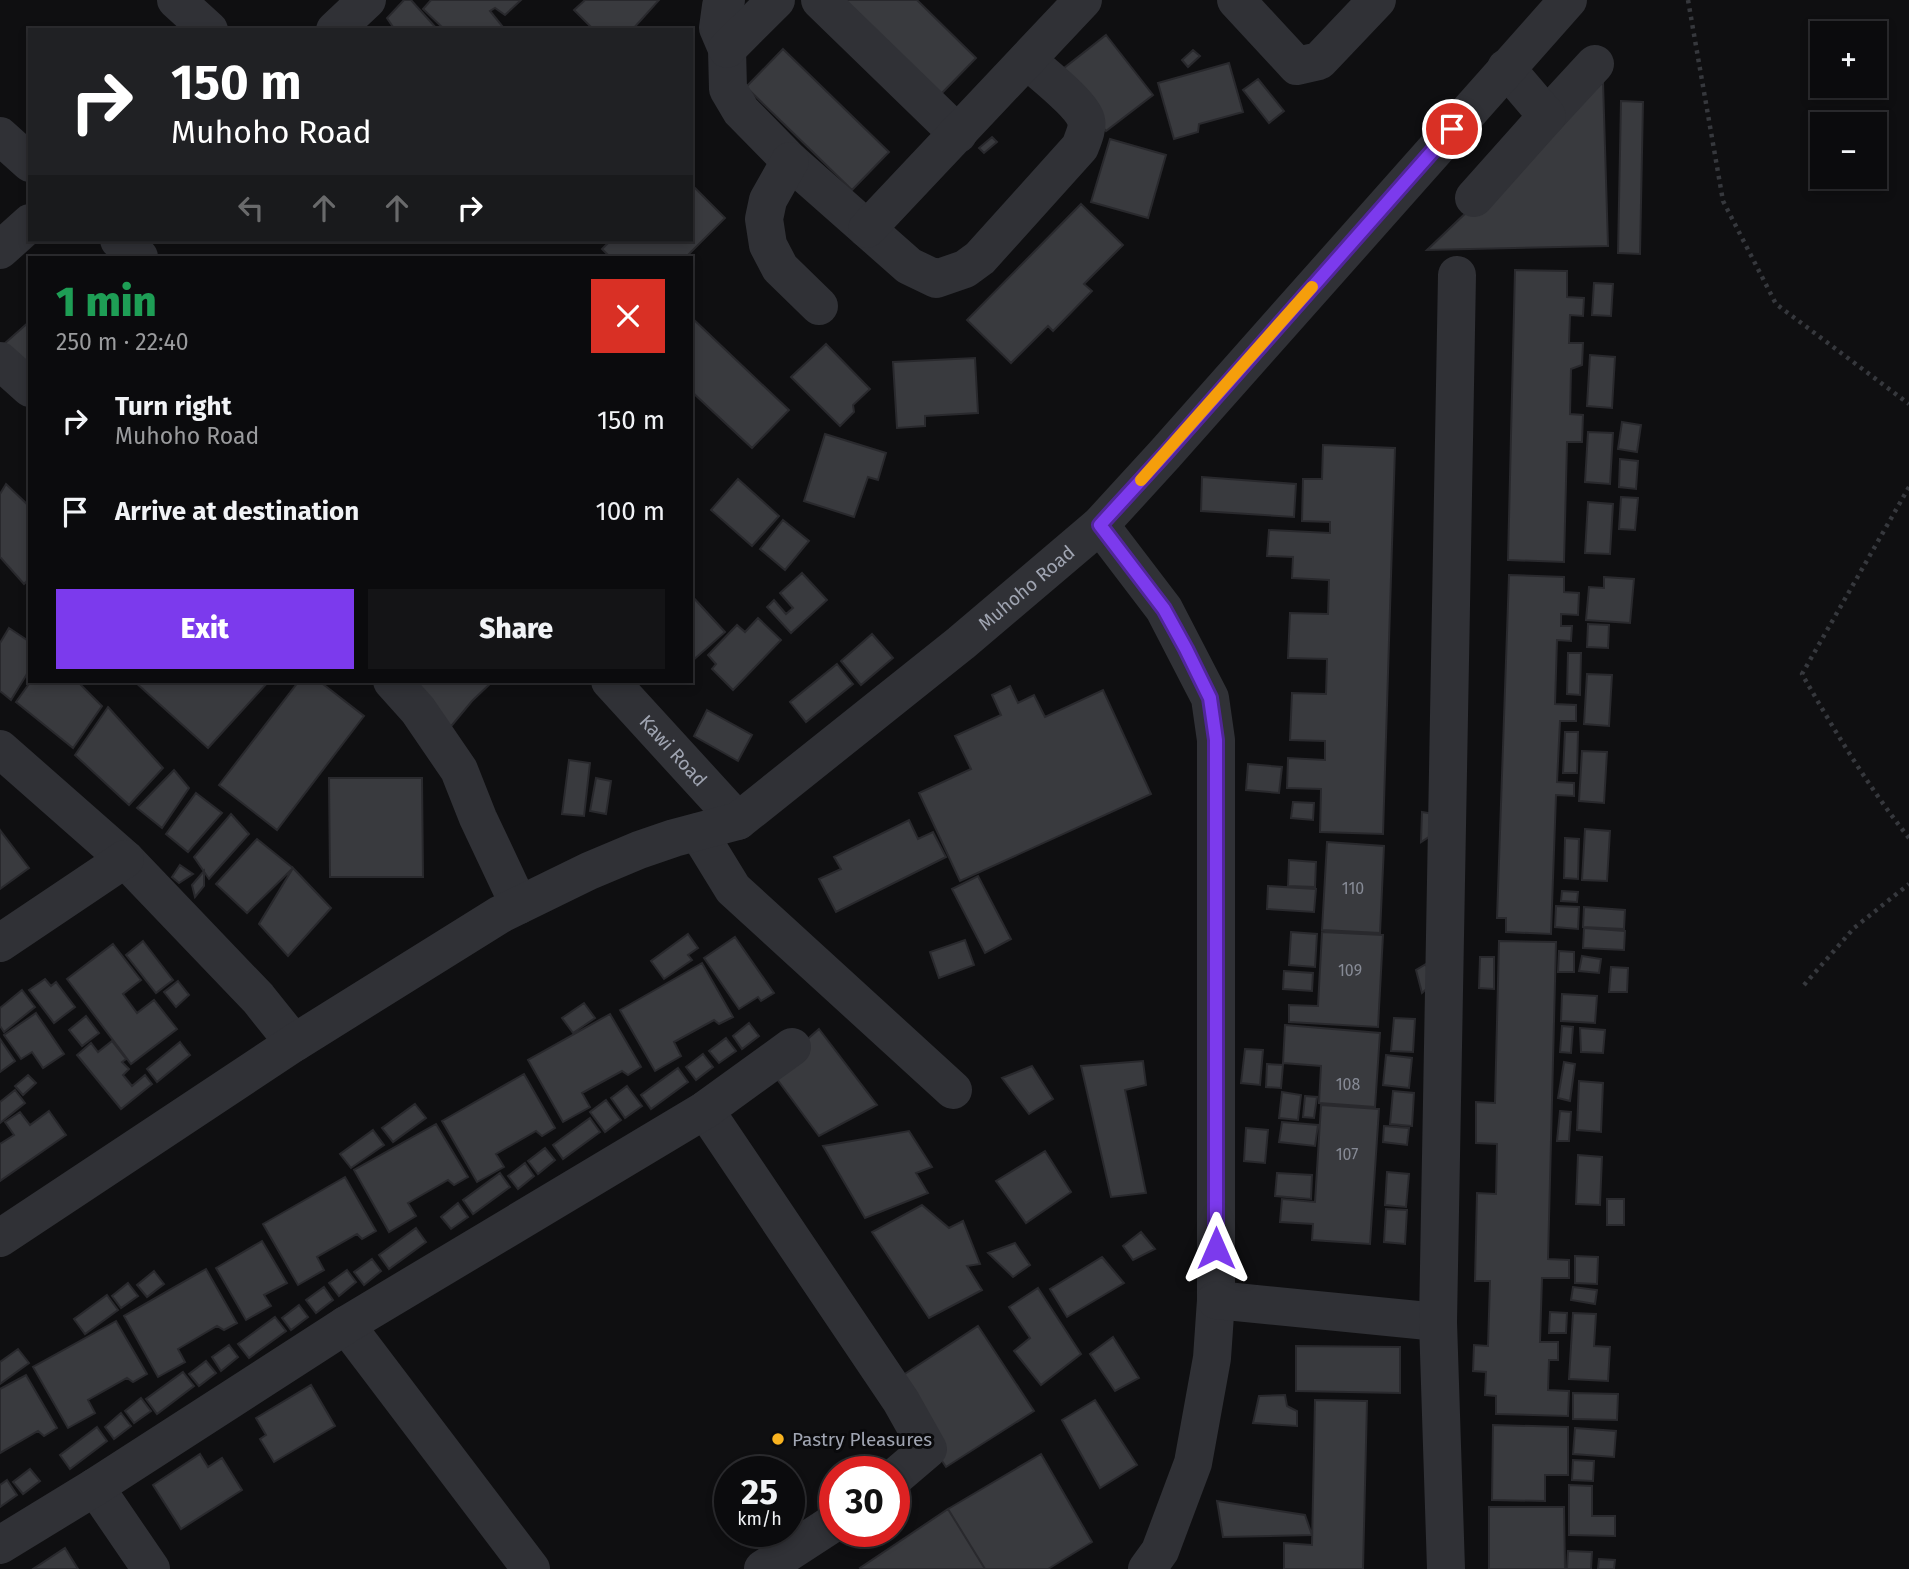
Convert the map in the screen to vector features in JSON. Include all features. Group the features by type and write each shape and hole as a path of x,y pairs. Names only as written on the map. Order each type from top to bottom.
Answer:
{"street":[{"path":"176,0 207,28"},
{"path":"337,28 366,0"},
{"path":"726,0 721,6 718,29 727,49 728,89 741,111 790,161 909,266 936,279 965,269 995,243 1080,147 1085,135 1086,121 1076,104 1027,60"},
{"path":"727,49 776,0"},
{"path":"820,0 958,134"},
{"path":"867,229 1083,0"},
{"path":"1236,0 1297,66 1319,61 1377,0"},
{"name":"Muhoho Road","path":"738,821 961,643 1100,525 1568,0"},
{"path":"1474,198 1595,64"},
{"path":"1506,68 1548,116"},
{"path":"0,136 28,161"},
{"path":"790,161 768,200 764,219 768,245 780,268 819,306"},
{"path":"0,250 28,225"},
{"path":"121,242 138,256"},
{"path":"1446,1569 1438,1322 1457,275"},
{"path":"0,361 28,386"},
{"path":"1100,525 1164,609 1186,649 1210,698 1216,740 1216,1300 1212,1358 1193,1463 1160,1551 1147,1569"},
{"path":"394,683 418,710 458,769 519,905"},
{"name":"Kawi Road","path":"612,683 738,821"},
{"path":"0,749 125,859 258,998 294,1043"},
{"path":"0,1238 294,1043 500,914 626,855 674,838 738,821"},
{"path":"698,832 733,889 953,1090"},
{"path":"0,943 125,859"},
{"path":"0,1545 346,1325 705,1110 792,1047"},
{"path":"705,1110 901,1401 928,1449 910,1464"},
{"path":"1216,1300 1438,1322"},
{"path":"346,1325 531,1569"},
{"path":"95,1487 151,1569"},
{"path":"763,1569 819,1532"}],"path":[{"path":"1688,0 1724,201 1776,304 1909,404"},
{"path":"1909,487 1801,674 1909,838"},
{"path":"1804,985 1854,928 1909,884"}],"building":[{"path":"404,0 411,0 436,28 394,28 387,18"},
{"path":"431,0 521,0 505,15 495,8 490,11 502,28 443,28 423,9"},
{"path":"585,0 659,0 634,28 592,28 574,10"},
{"path":"844,0 917,0 976,58 940,95"},
{"path":"1106,35 1153,95 1106,131 1059,72"},
{"path":"783,49 889,152 852,190 746,87"},
{"path":"1193,50 1200,56 1188,67 1182,60"},
{"path":"1229,63 1243,112 1199,124 1198,132 1174,139 1158,83"},
{"path":"1258,79 1284,111 1269,123 1243,90"},
{"path":"1603,82 1608,246 1427,250"},
{"path":"1621,101 1643,102 1640,254 1618,253"},
{"path":"992,137 997,142 984,153 979,148"},
{"path":"1110,139 1166,155 1148,218 1091,202"},
{"path":"693,186 725,218 687,256 609,256 602,249 609,242 693,242"},
{"path":"1081,204 1123,245 1084,284 1092,291 1053,331 1048,326 1011,363 967,320"},
{"path":"1515,270 1567,271 1567,297 1584,298 1583,316 1570,315 1569,343 1583,343 1582,365 1571,369 1570,414 1583,415 1582,442 1567,442 1564,562 1508,560"},
{"path":"1594,283 1613,284 1611,316 1592,315"},
{"path":"693,319 789,410 752,448 693,393"},
{"path":"28,323 28,366 4,344"},
{"path":"826,344 870,389 853,405 854,412 840,426 791,377"},
{"path":"1590,355 1615,357 1612,408 1587,406"},
{"path":"975,358 978,413 925,416 925,426 897,428 893,362"},
{"path":"1622,422 1641,425 1637,452 1618,449"},
{"path":"1588,432 1613,433 1610,484 1585,482"},
{"path":"825,434 886,453 878,480 868,477 854,517 804,501"},
{"path":"1323,445 1395,448 1383,834 1320,832 1321,789 1287,788 1288,758 1325,760 1325,741 1290,740 1292,693 1326,694 1327,659 1288,658 1290,613 1328,614 1329,580 1292,578 1293,557 1267,556 1269,530 1330,533 1330,522 1302,521 1303,479 1322,479"},
{"path":"1620,459 1638,461 1636,489 1619,487"},
{"path":"1202,477 1296,484 1294,517 1201,511"},
{"path":"738,479 779,516 752,546 711,510"},
{"path":"6,484 28,505 28,580 24,584 0,557 0,494"},
{"path":"1621,497 1638,498 1635,530 1619,529"},
{"path":"1588,502 1613,504 1610,554 1585,553"},
{"path":"783,520 809,541 785,570 760,549"},
{"path":"802,573 827,600 791,633 767,607 774,600 786,614 793,608 780,593"},
{"path":"1509,575 1564,577 1564,592 1579,593 1578,615 1561,614 1561,626 1572,626 1571,641 1557,640 1555,704 1576,705 1576,721 1560,721 1557,782 1574,783 1574,796 1556,795 1551,934 1506,932 1506,918 1497,918"},
{"path":"1604,577 1634,579 1630,623 1586,620 1589,587 1604,588"},
{"path":"693,597 725,632 693,660"},
{"path":"758,618 781,640 733,690 712,669 716,664 708,655 737,625 745,632"},
{"path":"1588,624 1609,625 1608,648 1587,647"},
{"path":"9,628 28,641 28,672 11,700 0,691 0,643"},
{"path":"872,634 893,658 861,685 841,661"},
{"path":"1568,653 1581,653 1580,695 1567,694"},
{"path":"837,664 853,684 806,722 790,702"},
{"path":"1587,674 1612,675 1609,726 1584,724"},
{"path":"30,683 79,683 102,706 73,748 16,702"},
{"path":"136,683 267,683 208,748"},
{"path":"297,683 322,683 364,716 277,830 219,785"},
{"path":"399,683 491,683 448,730"},
{"path":"1010,686 1018,703 1034,695 1045,717 1103,690 1151,794 960,881 919,793 971,769 955,736 1001,715 992,695"},
{"path":"108,707 163,768 129,805 75,755"},
{"path":"707,710 752,735 738,761 694,736"},
{"path":"1565,732 1578,732 1577,773 1563,773"},
{"path":"1582,751 1607,752 1604,803 1579,801"},
{"path":"569,760 590,763 584,816 562,814"},
{"path":"1248,764 1282,767 1279,793 1246,790"},
{"path":"174,770 189,788 162,828 137,808"},
{"path":"329,778 422,778 423,877 330,877"},
{"path":"596,778 611,781 606,814 590,811"},
{"path":"196,793 222,813 188,852 166,834"},
{"path":"1293,802 1314,803 1313,820 1291,818"},
{"path":"1422,812 1434,814 1438,831 1421,842"},
{"path":"231,814 249,834 209,879 194,857"},
{"path":"909,820 918,839 933,832 946,857 836,912 819,879 841,869 834,857"},
{"path":"1585,829 1610,831 1607,881 1582,880"},
{"path":"0,830 29,868 0,889"},
{"path":"1565,838 1579,839 1578,879 1564,878"},
{"path":"257,839 293,868 247,913 216,884"},
{"path":"1327,842 1384,846 1380,933 1322,930"},
{"path":"1289,860 1316,862 1315,887 1288,886"},
{"path":"180,865 193,874 179,883 172,877"},
{"path":"293,868 331,908 288,956 259,924"},
{"path":"204,871 204,886 195,897 192,885"},
{"path":"978,876 1011,939 985,953 952,889"},
{"path":"1268,886 1316,889 1314,912 1267,909"},
{"path":"1562,891 1578,892 1577,902 1561,901"},
{"path":"1556,906 1579,907 1578,929 1555,927"},
{"path":"1584,907 1625,910 1624,929 1583,927"},
{"path":"1584,928 1625,931 1624,950 1583,948"},
{"path":"1291,932 1317,934 1315,967 1289,965"},
{"path":"1322,932 1383,935 1378,1027 1289,1022 1289,1005 1318,1006"},
{"path":"688,934 698,948 688,955 692,960 664,979 651,961"},
{"path":"735,937 774,993 761,1001 758,997 739,1009 704,958"},
{"path":"965,940 974,965 939,978 930,952"},
{"path":"143,941 173,980 156,993 126,955"},
{"path":"1499,941 1556,942 1548,1259 1569,1260 1569,1278 1542,1278 1540,1342 1558,1342 1558,1360 1549,1360 1548,1390 1569,1391 1568,1416 1496,1414 1496,1396 1485,1395 1486,1372 1473,1371 1474,1345 1488,1346 1490,1281 1475,1281 1477,1193 1496,1194 1497,1144 1476,1143 1476,1102 1495,1103"},
{"path":"113,944 141,980 123,994 137,1013 154,1000 177,1029 131,1064 67,979"},
{"path":"1559,951 1574,952 1574,972 1558,972"},
{"path":"1582,956 1601,959 1599,973 1579,971"},
{"path":"1480,957 1494,957 1494,989 1479,988"},
{"path":"702,963 733,1017 719,1024 714,1020 674,1042 681,1056 655,1071 620,1010"},
{"path":"1426,964 1432,984 1422,993 1416,970"},
{"path":"1611,967 1628,968 1627,992 1609,992"},
{"path":"1284,971 1313,973 1312,991 1283,989"},
{"path":"45,979 51,986 56,982 75,1007 54,1023 29,990"},
{"path":"178,981 189,995 176,1007 164,992"},
{"path":"22,990 35,1007 4,1032 0,1026 0,1008"},
{"path":"1562,994 1597,996 1595,1023 1561,1021"},
{"path":"584,1003 595,1018 573,1033 562,1018"},
{"path":"36,1013 64,1054 43,1068 32,1052 21,1059 4,1035"},
{"path":"610,1014 641,1067 628,1075 622,1071 582,1093 590,1107 563,1122 528,1060"},
{"path":"86,1016 99,1033 82,1046 69,1030"},
{"path":"1394,1018 1415,1019 1413,1052 1391,1051"},
{"path":"749,1023 759,1036 742,1049 733,1036"},
{"path":"1285,1025 1380,1033 1375,1107 1319,1103 1321,1066 1283,1063"},
{"path":"1562,1026 1573,1027 1571,1053 1560,1052"},
{"path":"1580,1028 1605,1030 1603,1053 1581,1052"},
{"path":"819,1029 877,1105 819,1136 771,1071"},
{"path":"726,1038 736,1051 719,1063 709,1051"},
{"path":"0,1039 15,1061 0,1072"},
{"path":"112,1041 126,1059 122,1062 129,1069 123,1075 132,1086 145,1075 152,1084 121,1109 77,1055 91,1043 98,1052"},
{"path":"180,1042 190,1055 157,1082 147,1069"},
{"path":"1245,1049 1263,1050 1260,1085 1241,1083"},
{"path":"703,1054 713,1067 696,1080 686,1067"},
{"path":"1386,1055 1412,1058 1409,1088 1383,1085"},
{"path":"1143,1061 1146,1085 1125,1090 1146,1193 1111,1197 1081,1066"},
{"path":"1564,1062 1575,1064 1570,1101 1558,1098"},
{"path":"1267,1064 1283,1065 1281,1088 1266,1087"},
{"path":"1032,1066 1053,1099 1029,1114 1002,1078"},
{"path":"678,1068 688,1082 651,1109 641,1095"},
{"path":"524,1074 555,1128 542,1136 536,1131 496,1154 504,1167 477,1182 442,1121"},
{"path":"28,1075 36,1083 23,1095 15,1086"},
{"path":"1579,1081 1603,1083 1601,1132 1577,1130"},
{"path":"627,1086 642,1106 625,1118 611,1098"},
{"path":"15,1090 25,1103 0,1123 0,1102"},
{"path":"1393,1091 1414,1093 1412,1126 1390,1124"},
{"path":"1282,1092 1301,1095 1298,1120 1279,1118"},
{"path":"1305,1096 1317,1097 1314,1118 1303,1117"},
{"path":"606,1100 621,1120 605,1132 590,1112"},
{"path":"415,1104 426,1118 393,1142 382,1128"},
{"path":"1321,1105 1379,1109 1370,1244 1312,1240 1313,1224 1280,1222 1282,1199 1315,1202"},
{"path":"49,1111 66,1135 0,1181 0,1144 14,1135 5,1122 20,1112 30,1125"},
{"path":"1560,1111 1571,1112 1569,1141 1557,1141"},
{"path":"590,1118 600,1132 563,1159 553,1145"},
{"path":"1282,1122 1318,1125 1315,1146 1279,1142"},
{"path":"436,1124 468,1177 454,1185 448,1180 408,1203 416,1216 389,1232 354,1170"},
{"path":"1384,1126 1409,1128 1407,1145 1383,1142"},
{"path":"1246,1128 1268,1130 1265,1163 1244,1161"},
{"path":"373,1130 384,1145 351,1168 340,1154"},
{"path":"909,1131 932,1167 916,1173 928,1193 865,1218 823,1146"},
{"path":"545,1148 555,1160 538,1174 528,1161"},
{"path":"1045,1151 1071,1192 1026,1223 996,1181"},
{"path":"1578,1155 1602,1157 1600,1205 1576,1204"},
{"path":"525,1163 534,1176 518,1189 508,1176"},
{"path":"1387,1172 1409,1174 1406,1207 1385,1205"},
{"path":"500,1173 510,1187 473,1214 463,1200"},
{"path":"1277,1173 1312,1175 1311,1199 1275,1196"},
{"path":"345,1177 376,1231 362,1239 357,1234 317,1257 324,1270 298,1285 263,1224"},
{"path":"1607,1199 1624,1199 1624,1225 1607,1225"},
{"path":"458,1203 468,1217 451,1229 441,1217"},
{"path":"922,1205 949,1228 963,1221 980,1264 967,1266 982,1290 929,1318 872,1232"},
{"path":"1386,1209 1407,1210 1405,1244 1384,1242"},
{"path":"416,1228 426,1242 389,1269 379,1255"},
{"path":"1141,1232 1155,1249 1133,1260 1123,1246"},
{"path":"262,1241 287,1283 264,1295 271,1306 246,1320 216,1268"},
{"path":"1015,1243 1030,1265 1013,1277 988,1253"},
{"path":"1575,1256 1598,1257 1597,1284 1575,1283"},
{"path":"1102,1257 1124,1283 1067,1317 1050,1289"},
{"path":"372,1259 381,1271 364,1285 354,1272"},
{"path":"206,1269 237,1323 224,1330 217,1326 178,1349 185,1362 158,1377 124,1316"},
{"path":"347,1270 356,1282 339,1296 329,1283"},
{"path":"154,1271 164,1284 147,1297 137,1285"},
{"path":"128,1283 138,1296 121,1308 112,1296"},
{"path":"324,1287 333,1300 316,1313 306,1300"},
{"path":"1573,1287 1597,1290 1595,1304 1571,1300"},
{"path":"1038,1288 1081,1354 1041,1385 1014,1351 1030,1338 1009,1307"},
{"path":"107,1295 118,1310 85,1334 74,1319"},
{"path":"299,1305 308,1317 291,1330 282,1318"},
{"path":"1550,1312 1567,1313 1566,1333 1549,1333"},
{"path":"1573,1313 1596,1314 1594,1346 1610,1347 1608,1381 1569,1379"},
{"path":"275,1317 286,1331 249,1358 238,1344"},
{"path":"116,1321 147,1374 133,1382 127,1378 88,1400 95,1413 68,1428 33,1367"},
{"path":"978,1326 1034,1411 946,1467 891,1383"},
{"path":"1113,1337 1139,1378 1115,1391 1090,1354"},
{"path":"229,1345 238,1357 221,1371 212,1357"},
{"path":"1296,1346 1400,1347 1400,1393 1296,1391"},
{"path":"18,1349 29,1363 0,1384 0,1362"},
{"path":"206,1361 216,1373 199,1386 189,1374"},
{"path":"183,1372 194,1386 157,1414 146,1399"},
{"path":"26,1375 57,1428 44,1436 38,1431 0,1453 0,1389"},
{"path":"311,1385 335,1426 274,1462 260,1439 266,1435 256,1418"},
{"path":"1573,1393 1618,1394 1617,1420 1573,1419"},
{"path":"1285,1395 1287,1406 1297,1411 1297,1426 1253,1423 1259,1396"},
{"path":"141,1398 151,1411 134,1423 125,1411"},
{"path":"1095,1400 1137,1465 1100,1488 1062,1420"},
{"path":"1315,1400 1367,1401 1363,1569 1284,1569 1284,1543 1312,1545"},
{"path":"121,1413 131,1426 114,1439 105,1427"},
{"path":"1493,1425 1568,1427 1568,1475 1545,1475 1545,1501 1492,1500"},
{"path":"97,1427 107,1441 70,1469 60,1455"},
{"path":"1575,1428 1616,1431 1614,1457 1573,1454"},
{"path":"200,1454 208,1467 222,1458 242,1490 181,1529 153,1485"},
{"path":"1041,1454 1092,1542 1048,1569 985,1569 948,1509"},
{"path":"1573,1460 1594,1461 1593,1481 1572,1480"},
{"path":"30,1469 40,1481 23,1494 13,1482"},
{"path":"7,1480 17,1495 0,1507 0,1485"},
{"path":"1569,1485 1592,1486 1592,1516 1615,1516 1615,1536 1569,1535"},
{"path":"1217,1501 1305,1515 1312,1535 1223,1537"},
{"path":"1489,1507 1564,1507 1565,1569 1489,1569"},
{"path":"948,1509 985,1569 860,1568 891,1547 910,1547 910,1534"},
{"path":"65,1548 78,1569 33,1569"},
{"path":"1568,1551 1592,1552 1591,1569 1567,1569"},
{"path":"1599,1559 1615,1560 1614,1569 1598,1569"}],"slow traffic":[{"path":"1141,480 1312,287"}],"place":[{"name":"Pastry Pleasures","path":"778,1439"}],"route":[{"path":"1216,1248 1216,740 1210,698 1164,609 1100,525 1452,129"}]}
